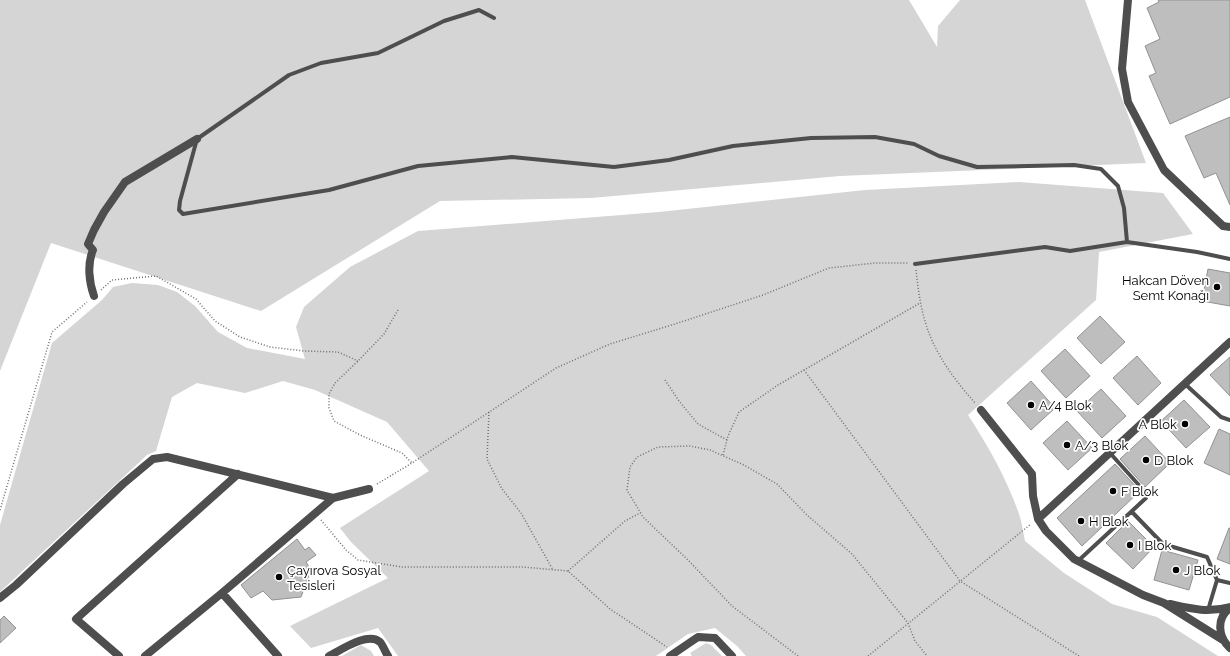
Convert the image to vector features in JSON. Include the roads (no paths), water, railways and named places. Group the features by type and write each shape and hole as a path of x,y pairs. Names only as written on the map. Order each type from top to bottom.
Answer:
{"street":[{"path":"1128,0 1122,69 1128,102 1164,170 1223,226 1230,226"},
{"path":"94,296 90,286 90,258 93,250 88,244 104,212 125,182 197,139"},
{"path":"1038,519 1230,342"},
{"path":"981,410 1032,474 1033,496 1038,519 1046,531 1074,559 1143,595 1164,603 1202,611 1230,608"},
{"path":"0,598 16,585 123,484 153,459 167,457 333,498"},
{"path":"119,656 76,619 238,474"},
{"path":"145,656 222,593 333,498 369,489"},
{"path":"222,593 278,656"},
{"path":"1164,603 1223,640 1230,648"},
{"path":"1223,640 1220,633 1220,625 1223,617 1230,608"},
{"path":"673,654 698,637 715,638 732,656"},
{"path":"329,656 362,639 372,638 380,642 388,656"}],"lane":[{"path":"494,18 479,10 444,21 378,53 321,63 289,75 197,139 178,210 183,214 329,190 418,166 512,157 614,167 669,160 733,146 811,138 875,138 914,144 939,156 976,167 1074,165 1101,169 1118,186 1124,208 1127,242"},
{"path":"915,264 1045,247 1070,251 1127,242 1197,252 1230,259"},
{"path":"1186,384 1221,417 1230,420"},
{"path":"1078,561 1146,498 1146,492 1110,453"},
{"path":"1132,512 1164,544 1207,557 1217,580 1208,610"},
{"path":"1217,580 1230,583"}],"place":[{"name":"Hakcan Döven Semt Konağı","path":"1217,287"},
{"name":"A/4 Blok","path":"1031,405"},
{"name":"A Blok","path":"1185,424"},
{"name":"A/3 Blok","path":"1067,445"},
{"name":"D Blok","path":"1146,460"},
{"name":"F Blok","path":"1113,491"},
{"name":"H Blok","path":"1081,521"},
{"name":"I Blok","path":"1130,545"},
{"name":"J Blok","path":"1176,570"},
{"name":"Çayırova Sosyal Tesisleri","path":"279,577"}]}
